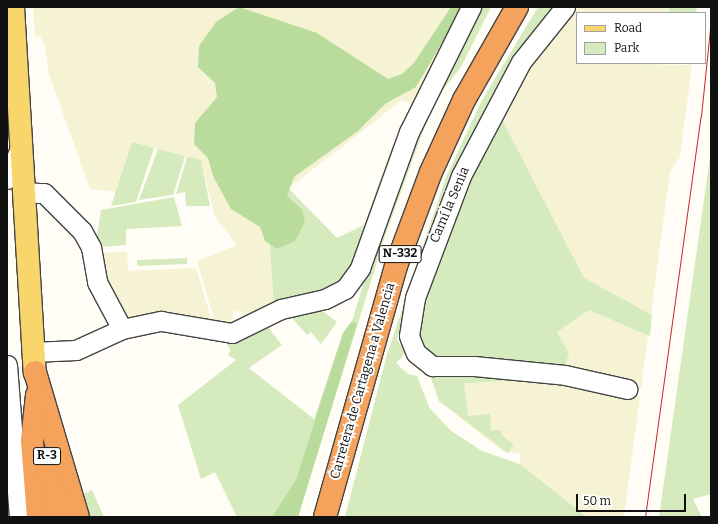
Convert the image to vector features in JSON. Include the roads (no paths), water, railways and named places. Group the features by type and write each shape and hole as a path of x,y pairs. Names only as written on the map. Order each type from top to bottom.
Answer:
{"highway":[{"name":"Carretera de Cartagena a Valencia","path":"325,517 396,266 446,137 517,7"},
{"path":"311,517 362,343 396,266"},
{"path":"34,362 78,517"},
{"name":"R-3","path":"34,362 37,396 58,517"},
{"path":"37,396 32,441 38,517"}],"main road":[{"path":"13,7 20,148 15,185 34,362"}],"street":[{"path":"34,362 76,350 122,329 178,322 232,333 281,309 325,299 345,289 360,268 409,132 470,7"},
{"name":"Camí la Senia","path":"565,7 521,62 461,176 415,298 408,336 416,353 432,366 550,373 627,389"},
{"path":"15,185 44,193 82,231 91,247 97,282 122,329"},
{"path":"7,365 19,517"}],"tram line":[{"path":"645,517 701,116 711,19"}]}
